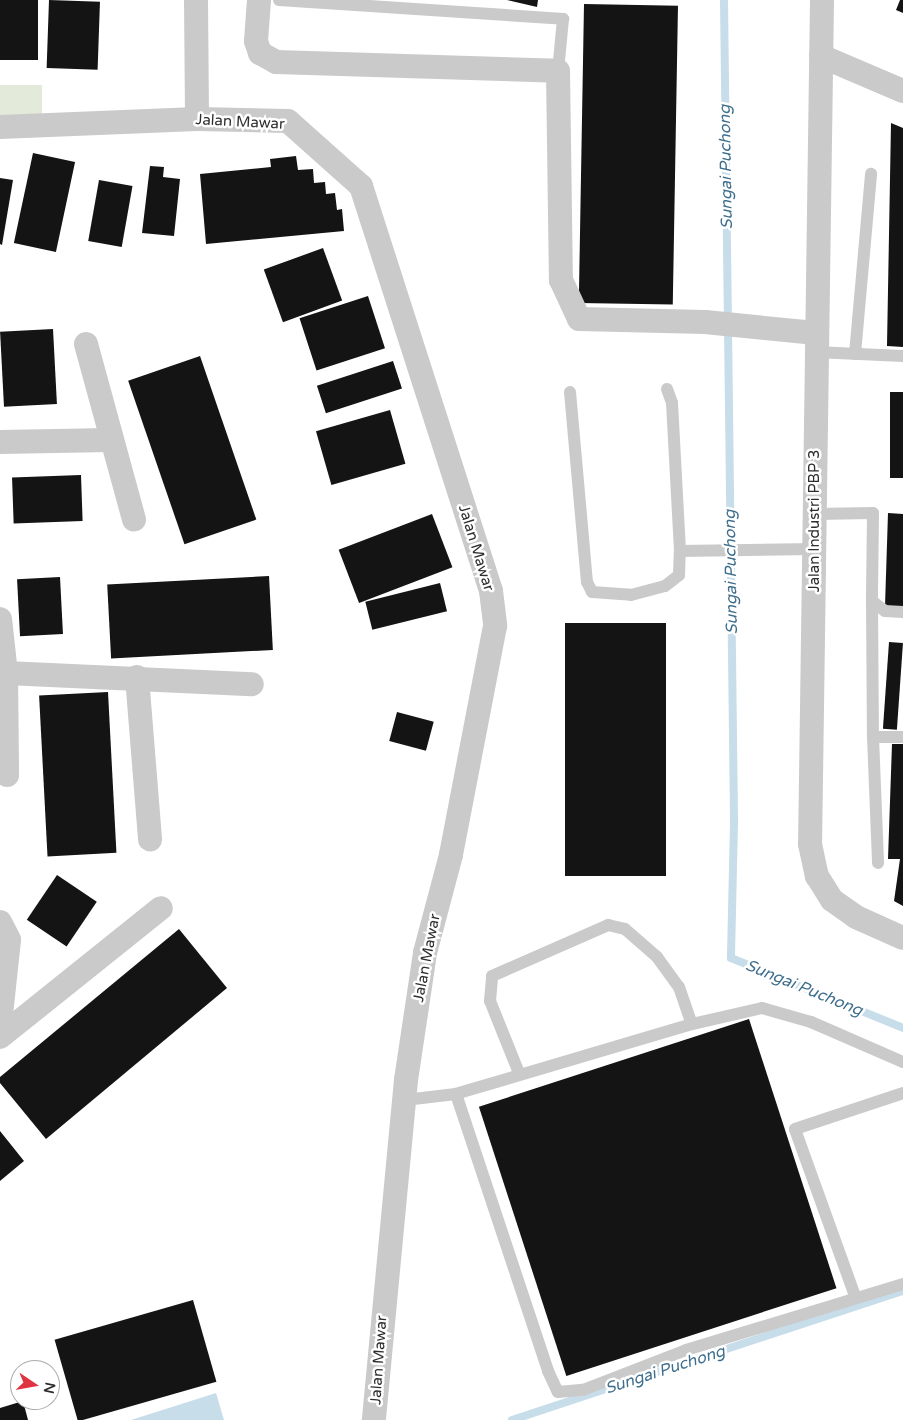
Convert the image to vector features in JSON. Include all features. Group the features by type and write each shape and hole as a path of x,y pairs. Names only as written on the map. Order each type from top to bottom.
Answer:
{"street":[{"path":"196,0 197,119"},
{"path":"259,0 256,41 260,53 276,62 558,71 561,280 580,319 705,322 750,326 815,342"},
{"name":"Jalan Industri PBP 3","path":"822,0 815,342 815,549 810,844 817,876 832,900 856,917 903,938"},
{"path":"820,56 903,90"},
{"name":"Jalan Mawar","path":"0,127 197,119 288,121 361,186 491,590 495,626 451,855 425,953 405,1100 374,1420"},
{"path":"86,344 110,440 134,520"},
{"path":"0,442 110,440"},
{"path":"0,619 6,673 7,775"},
{"path":"6,673 137,677 252,684"},
{"path":"137,677 150,839"},
{"path":"0,1036 161,908"},
{"path":"0,922 9,940 0,1024"}],"lane":[{"path":"279,0 563,19 558,71"},
{"path":"855,354 872,174"},
{"path":"815,342 855,354 903,356"},
{"path":"570,392 586,573 592,592 631,594 665,586 679,575 680,551 672,403 667,389"},
{"path":"815,514 873,513 873,737 878,863"},
{"path":"680,551 712,549 815,549"},
{"path":"872,601 885,611 903,612"},
{"path":"873,737 903,737"},
{"path":"519,1073 490,1001 492,976 608,925 625,929 656,957 679,987 692,1024"},
{"path":"405,1100 456,1094 519,1073 692,1024 762,1008 811,1022 903,1062"},
{"path":"855,1296 795,1129 903,1093"},
{"path":"456,1094 545,1362 558,1392 583,1390 686,1350 855,1296 903,1284"}],"green space":[{"path":"0,85 42,85 42,118 0,118"}],"water":[{"path":"216,1393 224,1420 131,1420"}],"building":[{"path":"0,0 38,0 38,60 0,60"},
{"path":"49,0 100,2 98,70 47,68"},
{"path":"507,0 538,0 537,7"},
{"path":"900,0 903,0 903,13 896,10"},
{"path":"584,4 678,6 673,305 579,303"},
{"path":"891,123 903,128 903,347 887,346"},
{"path":"33,153 75,162 56,252 14,243"},
{"path":"296,156 298,170 313,169 314,183 325,182 326,194 335,193 337,210 342,209 344,231 206,244 200,174 271,167 270,159"},
{"path":"150,166 164,167 163,177 180,179 174,236 142,233"},
{"path":"0,178 13,180 2,245 0,244"},
{"path":"99,180 132,186 122,247 88,241"},
{"path":"323,248 342,301 283,322 264,270"},
{"path":"368,296 385,348 317,371 300,318"},
{"path":"53,329 57,404 4,407 0,332"},
{"path":"200,356 256,520 184,544 128,381"},
{"path":"393,361 402,389 326,413 317,386"},
{"path":"890,392 903,392 903,478 890,478"},
{"path":"390,410 405,464 331,485 316,431"},
{"path":"81,475 83,521 14,523 12,477"},
{"path":"888,513 903,514 903,607 885,606"},
{"path":"432,514 452,567 359,603 339,550"},
{"path":"269,576 273,650 111,658 107,584"},
{"path":"60,577 63,634 20,636 17,579"},
{"path":"440,583 447,611 372,630 365,602"},
{"path":"565,623 666,623 666,876 565,876"},
{"path":"889,642 903,643 897,730 883,729"},
{"path":"108,692 116,853 48,856 39,696"},
{"path":"397,712 434,722 426,751 389,741"},
{"path":"892,744 903,744 903,906 894,901 900,859 888,859"},
{"path":"57,875 97,902 67,947 27,920"},
{"path":"179,929 227,988 46,1139 0,1083 0,1077"},
{"path":"749,1019 836,1288 566,1376 479,1107"},
{"path":"0,1131 24,1161 0,1181"},
{"path":"193,1300 216,1382 78,1420 55,1340"},
{"path":"10,1405 10,1410 25,1410 28,1420 0,1420 0,1408"}],"waterway":[{"name":"Sungai Puchong","path":"724,0 734,823 731,958 903,1028"},
{"name":"Sungai Puchong","path":"512,1420 903,1291"}]}
